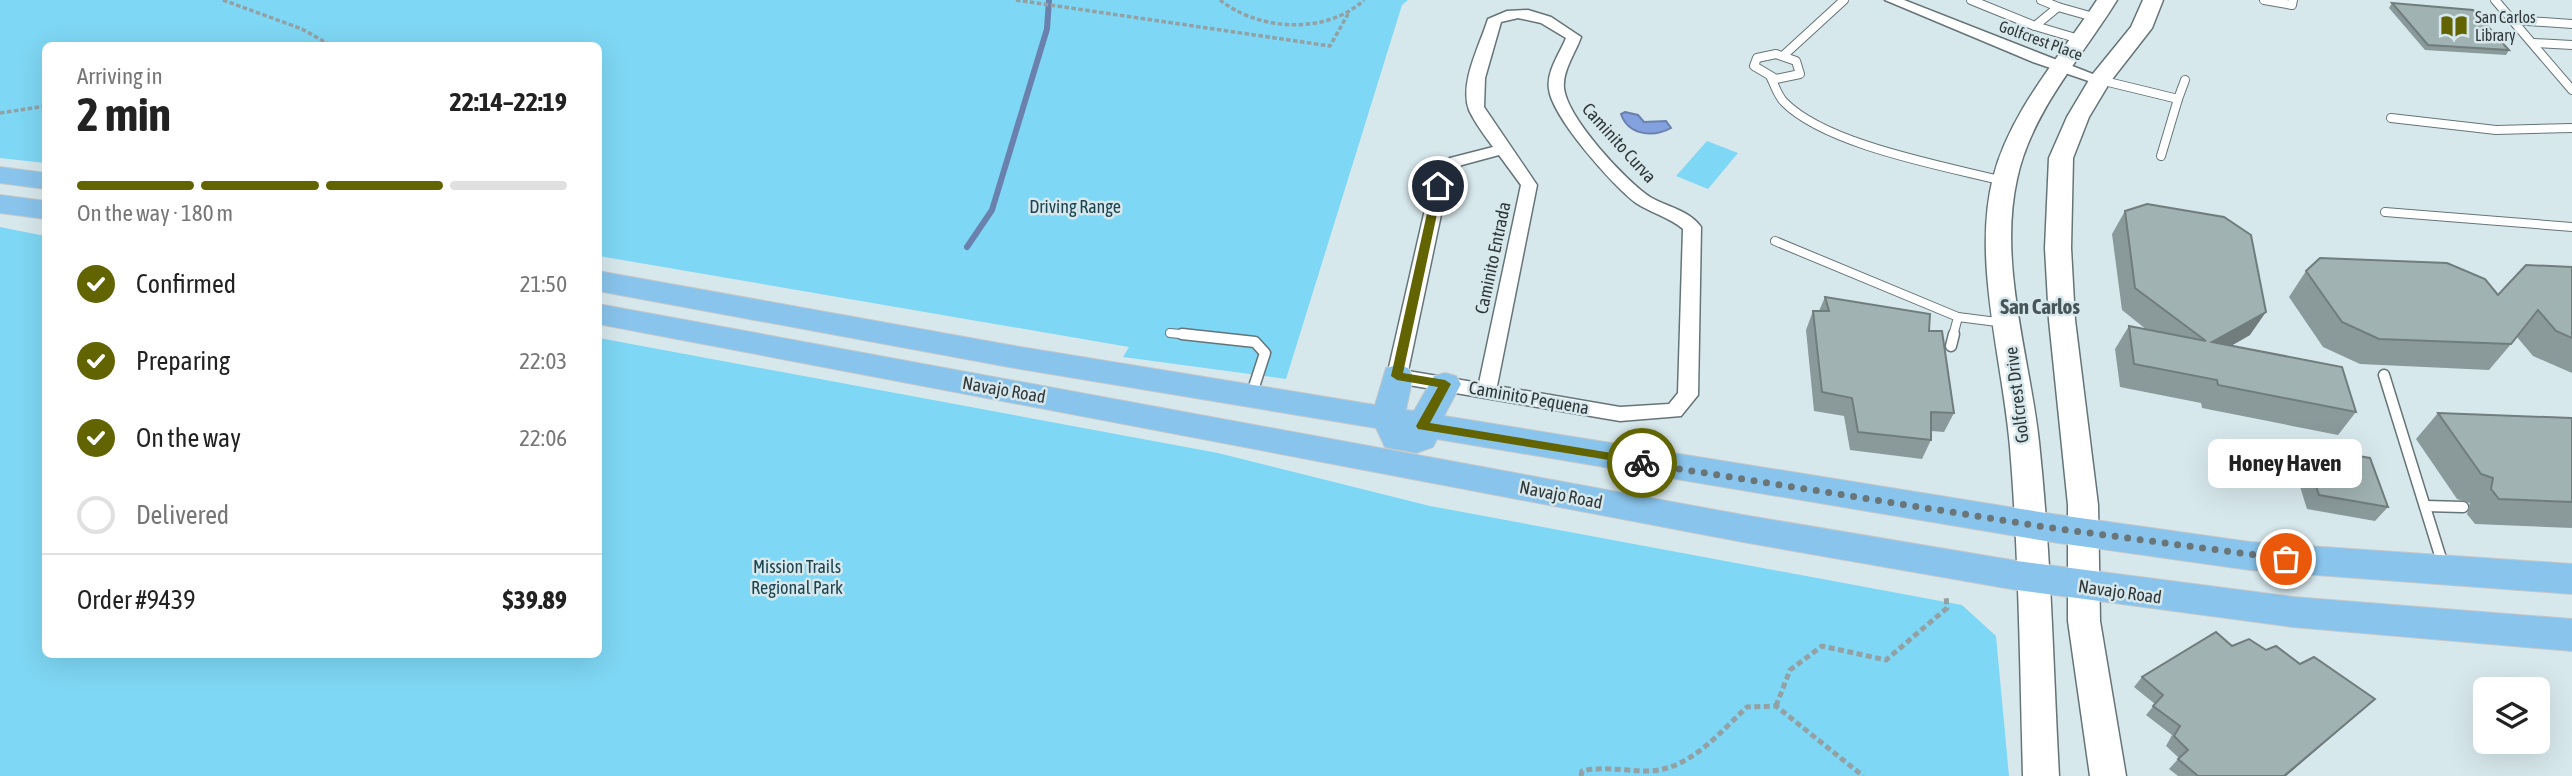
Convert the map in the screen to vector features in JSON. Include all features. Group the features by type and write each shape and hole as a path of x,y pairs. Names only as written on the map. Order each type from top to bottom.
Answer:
{"main road":[{"path":"2108,776 2084,621 2083,505 2062,320 2058,248 2061,158 2078,117 2100,80 2141,28 2153,0"},
{"name":"Golfcrest Drive","path":"2041,776 2031,525 2020,400 2002,269 2005,181 2020,132 2079,39 2102,9"},
{"path":"0,176 42,181"},
{"path":"0,204 42,209"},
{"name":"Navajo Road","path":"602,282 1388,420"},
{"name":"Navajo Road","path":"602,315 1472,477 1778,537 2033,579 2263,610 2572,635"},
{"path":"1397,376 1388,420 1472,477"},
{"path":"1413,437 1445,384"},
{"path":"1113,410 1211,413 1413,437 2250,556 2572,579"}],"street":[{"name":"Golfcrest Place","path":"1892,0 2100,80"},
{"name":"Caminito Curva","path":"1493,26 1495,19 1509,14 1548,18 1574,37 1555,87 1563,109 1624,184 1644,201 1680,216 1692,228 1688,395 1674,411 1620,414"},
{"name":"Caminito Entrada","path":"1487,390 1529,185 1476,108 1475,94 1493,26"},
{"path":"1397,376 1442,170 1456,161 1506,149"},
{"name":"Caminito Pequena","path":"1397,376 1620,414"}],"lane":[{"path":"1784,55 1844,0"},
{"path":"1970,0 2035,26 2079,39"},
{"path":"2041,0 2058,7 2102,9"},
{"path":"2264,0 2292,5 2293,0"},
{"path":"2496,0 2572,90"},
{"path":"2035,26 2058,7"},
{"path":"2513,20 2572,24"},
{"path":"2534,43 2572,45"},
{"path":"1763,55 1784,55 1800,65 1800,74 1788,79 1771,78 1758,71 1754,62 1763,55"},
{"path":"1771,78 1783,101 1808,121 1891,152 2005,181"},
{"path":"2100,80 2178,99"},
{"path":"2161,156 2185,80"},
{"path":"2391,118 2496,130 2572,128"},
{"path":"2385,212 2572,227"},
{"path":"1775,241 1958,317 2008,324"},
{"path":"1951,346 1958,317"},
{"path":"1170,332 1255,342 1265,353 1251,397"},
{"path":"2384,375 2445,572"},
{"path":"2425,506 2463,507"}],"path":[{"path":"223,0 302,29 325,42"},
{"path":"1016,0 1330,46 1348,14 1364,0"},
{"path":"1220,0 1228,8 1271,22 1310,23 1348,14"},
{"path":"0,113 42,107"},
{"path":"1776,706 1790,670 1822,646 1886,660 1947,608 1946,596"},
{"path":"1581,776 1582,771 1593,767 1660,770 1689,759 1747,707 1776,706 1863,776"}],"green space":[{"name":"Driving Range","path":"0,0 1408,0 1402,5 1286,379 1123,357 1129,347 602,257 602,42 42,42 42,163 0,158"},
{"path":"1707,141 1738,153 1708,189 1676,176"},
{"name":"Mission Trails Regional Park","path":"0,227 42,235 42,658 602,658 602,339 1218,453 1430,506 1962,605 1996,636 2009,776 0,776"}],"shaded area":[{"path":"1625,112 1638,115 1644,122 1666,121 1671,128 1657,133 1642,133 1624,121 1621,114"}],"building":[{"name":"San Carlos Library","path":"2392,3 2473,10 2509,50 2428,45"},
{"path":"2147,204 2224,217 2251,235 2266,312 2212,342 2342,367 2356,412 2218,385 2217,380 2134,364 2129,326 2206,341 2135,288 2125,211"},
{"path":"2320,258 2447,263 2485,279 2498,295 2526,265 2572,267 2572,338 2556,331 2538,310 2511,344 2379,339 2342,322 2306,271"},
{"path":"1825,297 1930,314 1929,331 1942,331 1954,413 1931,412 1931,440 1858,432 1852,398 1822,392 1813,311 1829,311"},
{"path":"2438,413 2572,418 2572,502 2499,499 2491,489 2493,478 2481,474"},
{"path":"2303,447 2370,458 2388,507 2319,495"},
{"path":"2216,632 2232,646 2249,639 2266,650 2276,646 2300,664 2314,657 2375,699 2284,776 2198,776 2178,759 2188,750 2174,736 2180,726 2153,706 2163,695 2142,677"}],"waterway":[{"path":"967,247 992,210 1047,29 1049,0"}],"way so far":[{"path":"1642,463 2052,528 2286,559"}],"place":[{"name":"San Carlos Library","path":"2454,26"},
{"name":"Honey Haven","path":"2286,559"}],"district":[{"name":"San Carlos","path":"2040,307"}],"route":[{"path":"1438,186 1397,376 1445,384 1422,426 1642,463"}]}
